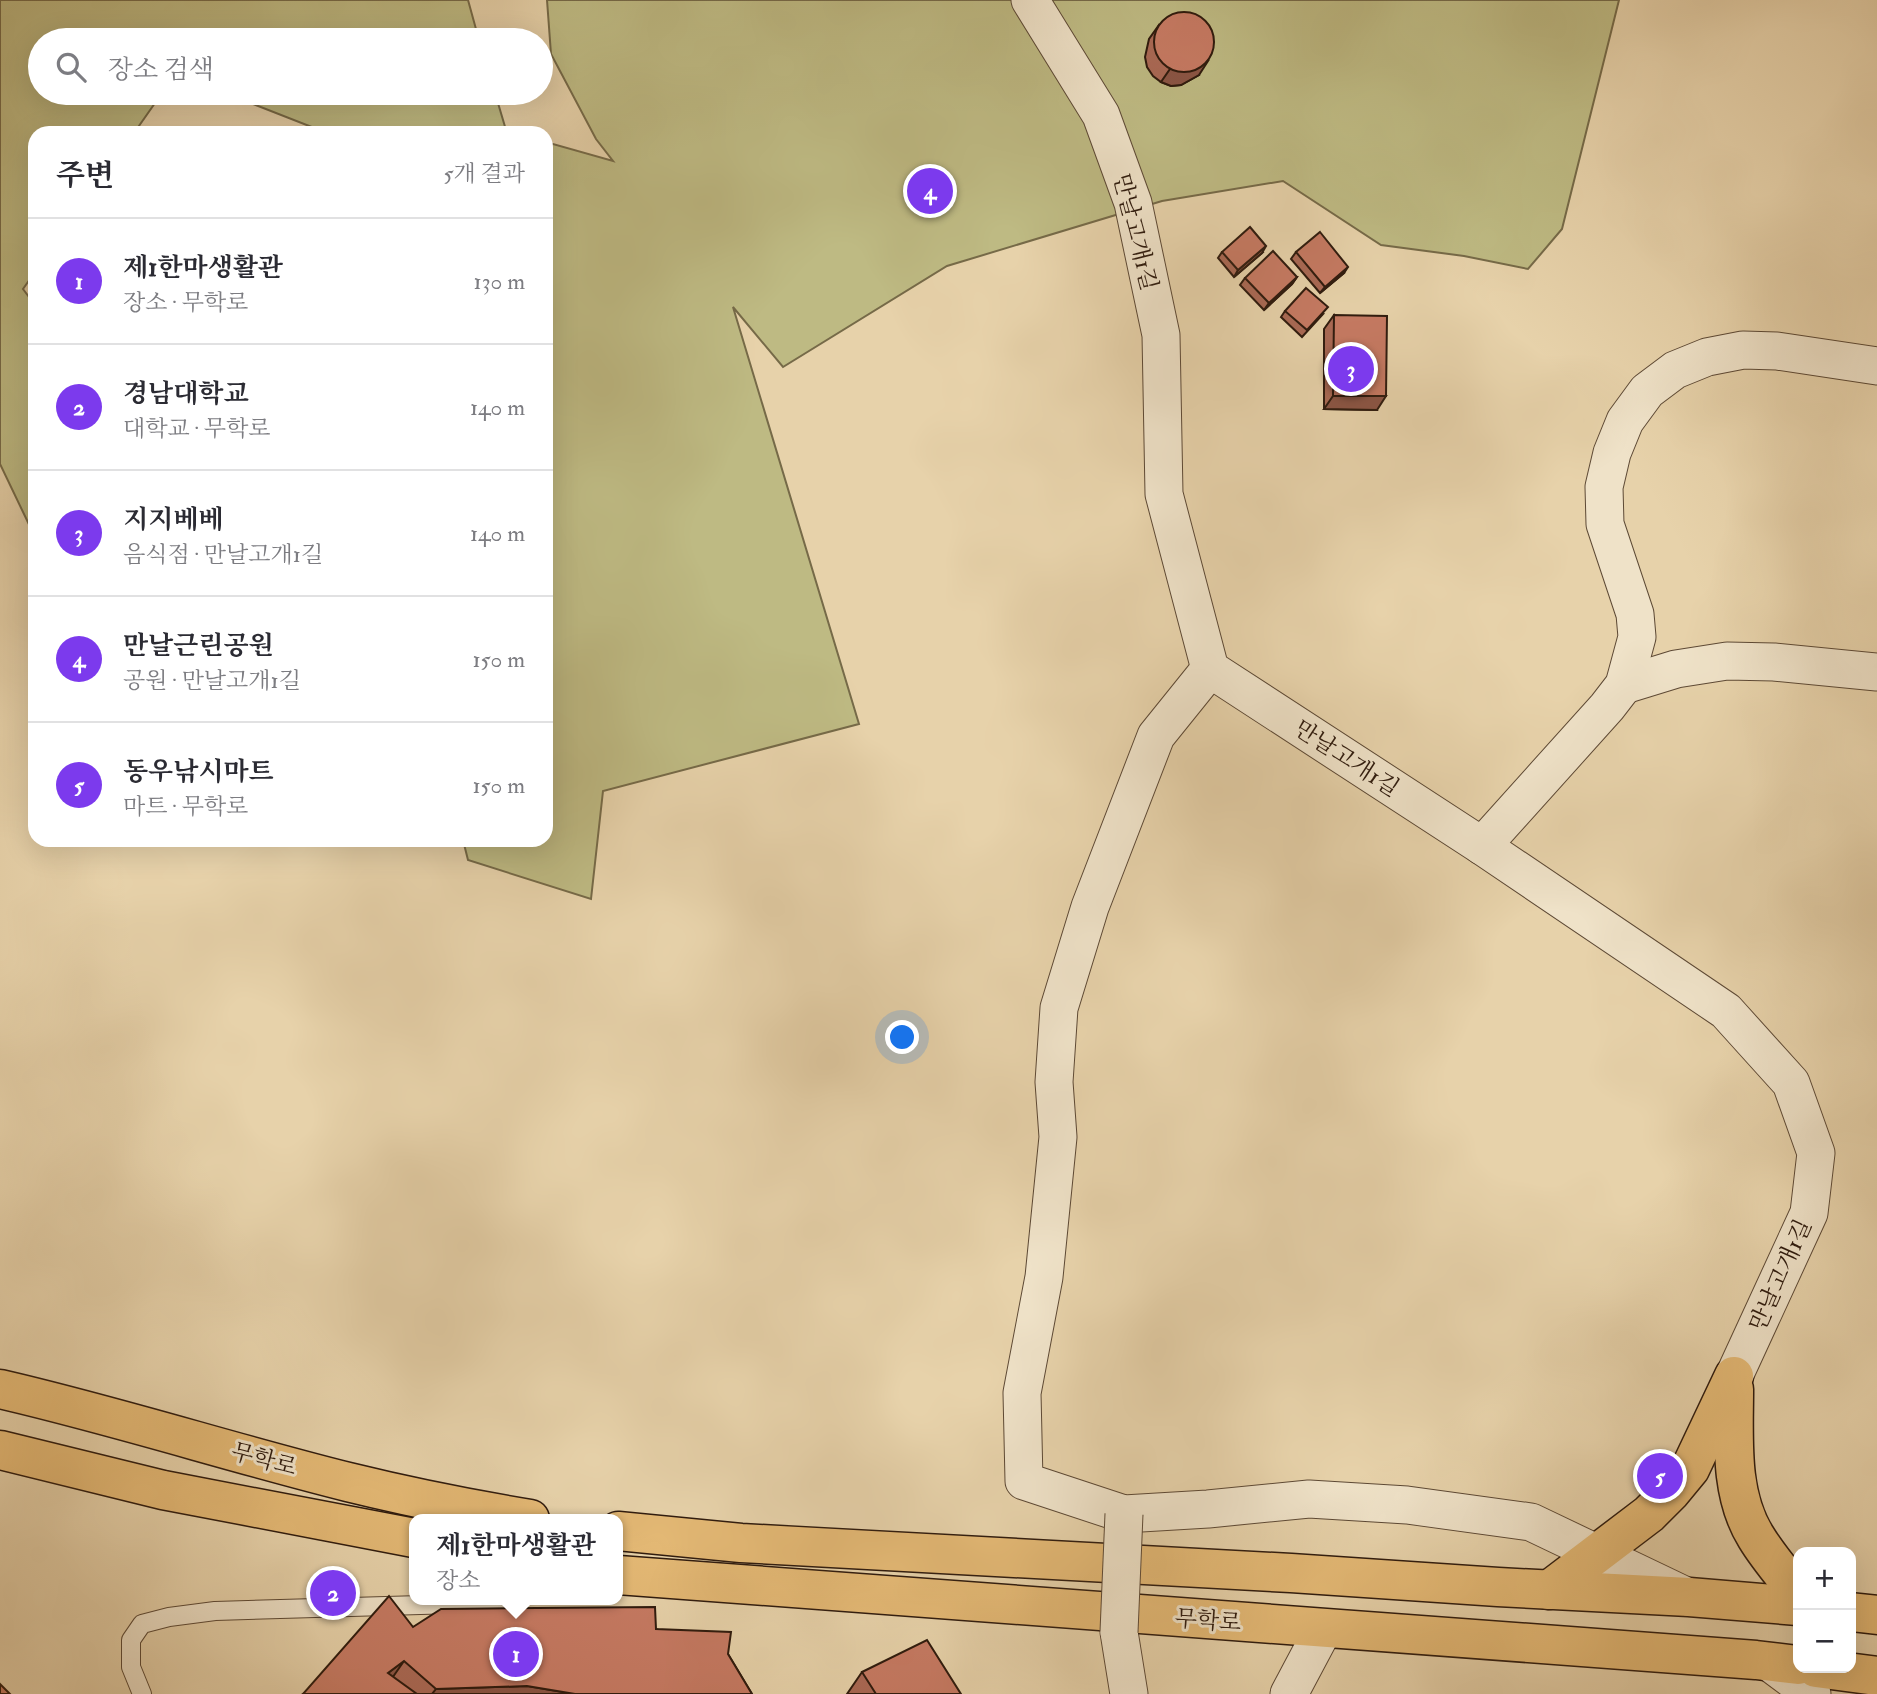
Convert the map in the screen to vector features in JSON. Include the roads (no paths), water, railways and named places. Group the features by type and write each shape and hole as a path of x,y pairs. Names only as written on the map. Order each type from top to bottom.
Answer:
{"main road":[{"path":"1549,1590 1649,1514 1671,1492 1690,1469 1734,1376"},
{"path":"1734,1376 1733,1455 1741,1505 1755,1536 1793,1586"},
{"name":"무학로","path":"0,1389 173,1433 348,1482 502,1514"},
{"name":"무학로","path":"0,1450 163,1490 409,1537"},
{"path":"623,1531 741,1543 1277,1572 1793,1606"},
{"name":"무학로","path":"623,1575 1783,1664"},
{"path":"1856,1613 1877,1615"},
{"path":"1854,1673 1877,1676"}],"street":[{"name":"만날고개1길","path":"1030,0 1101,115 1133,203 1161,335 1164,494 1210,669 1482,846 1726,1011 1791,1083 1816,1153 1809,1213 1734,1376"},
{"path":"1482,846 1624,685 1637,637 1635,614 1605,524 1604,487 1612,453 1625,421 1647,391 1675,370 1707,357 1743,350 1777,351 1877,366"},
{"path":"1624,685 1676,669 1727,661 1774,662 1877,672"},
{"path":"1210,669 1156,736 1090,907 1059,1008 1054,1082 1058,1137 1056,1162 1044,1277 1021,1393 1024,1481 1124,1514 1309,1499 1407,1505 1531,1522 1689,1597"},
{"path":"1124,1514 1119,1632 1129,1694"},
{"path":"1289,1694 1324,1629"},
{"path":"1783,1664 1812,1694"}],"lane":[{"path":"142,1694 131,1667 131,1640 142,1624 169,1616 215,1611 422,1605"}],"place":[{"name":"만날근린공원","path":"930,191"},
{"name":"지지베베","path":"1351,369"},
{"name":"동우낚시마트","path":"1660,1476"},
{"name":"경남대학교","path":"333,1593"},
{"name":"제1한마생활관","path":"516,1654"}]}
